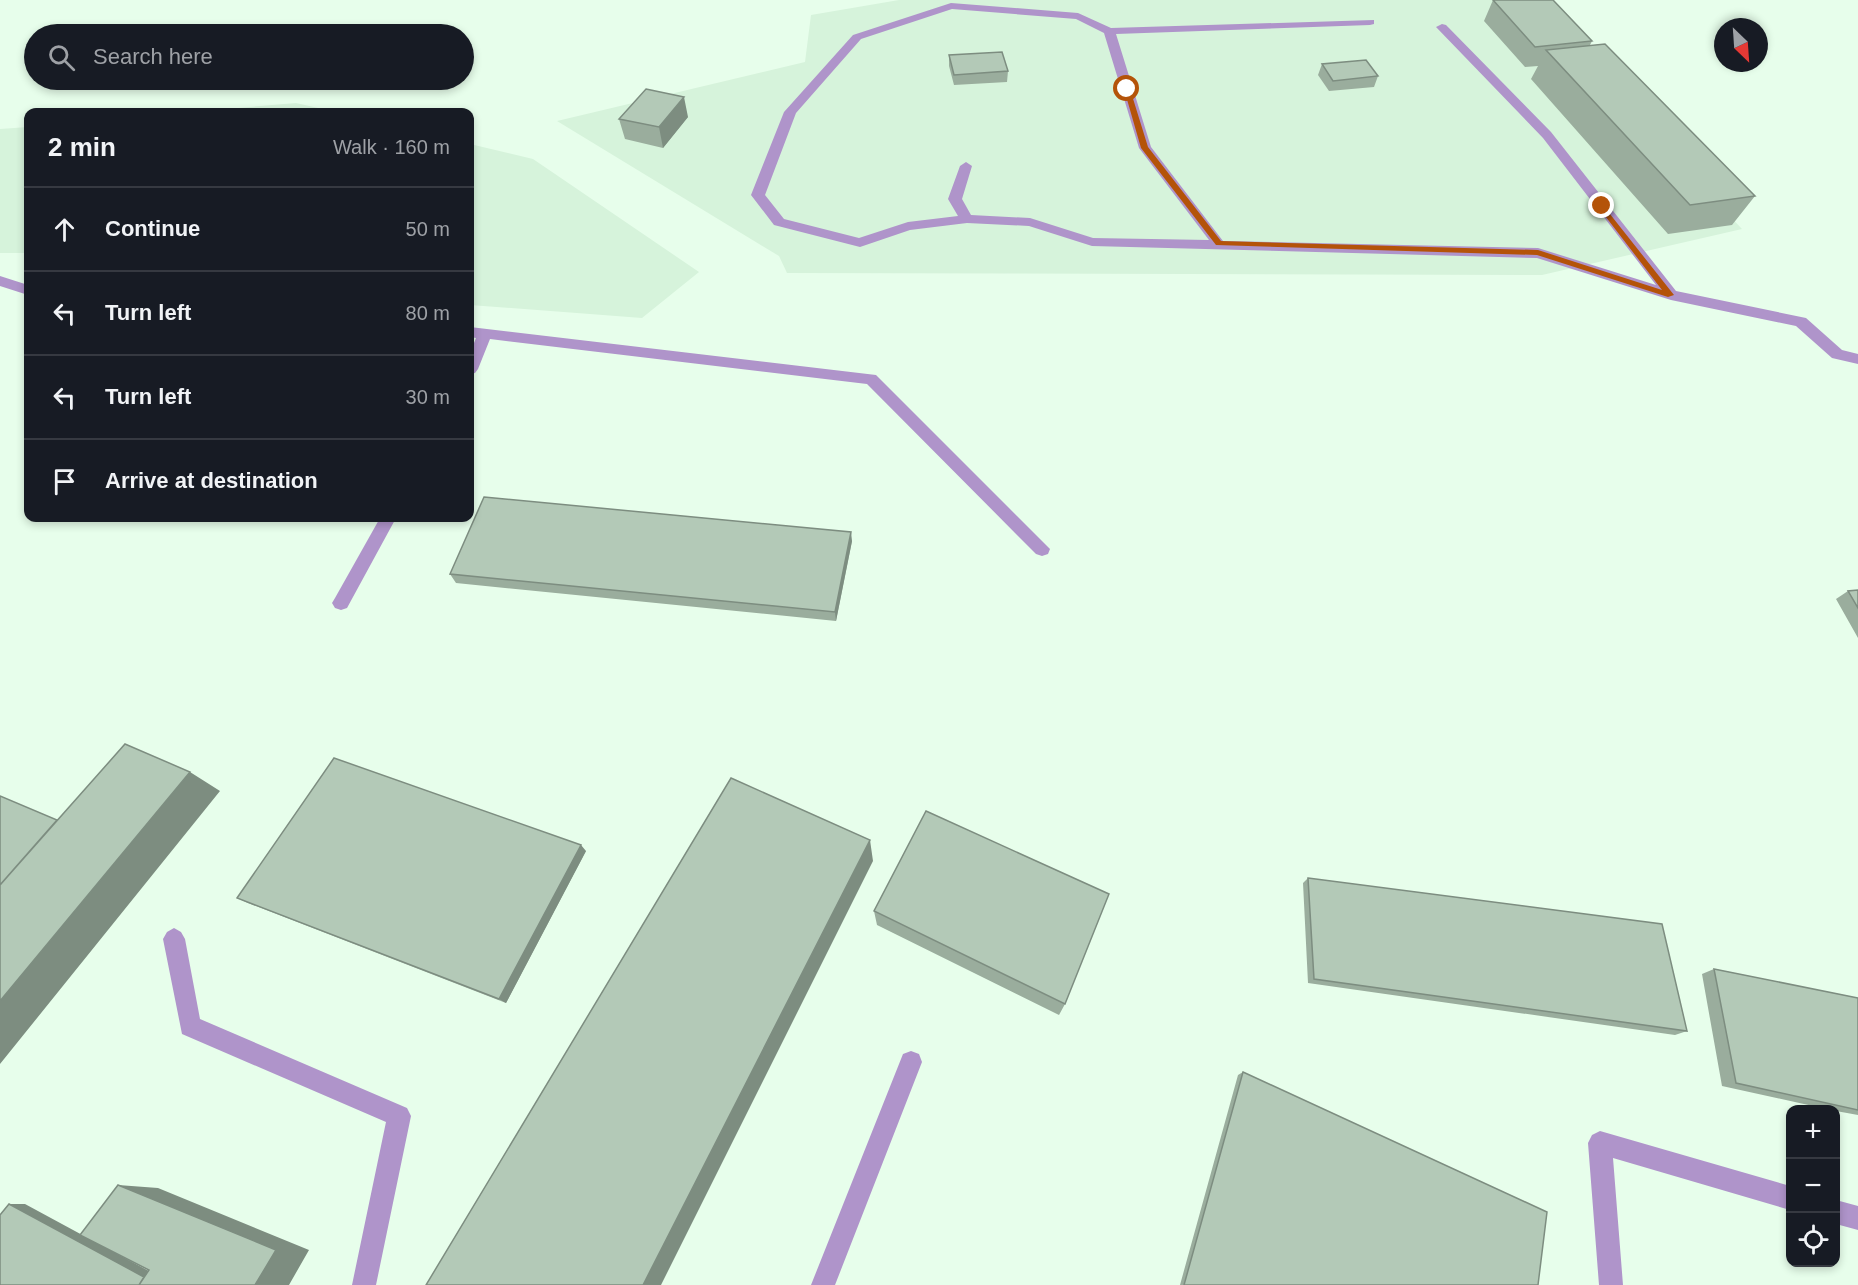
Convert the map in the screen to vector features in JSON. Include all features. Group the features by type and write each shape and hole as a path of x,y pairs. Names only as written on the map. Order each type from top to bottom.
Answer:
{"lane":[{"path":"1370,22 1109,31 1078,16 951,6 856,36 790,112 758,195 779,222 860,243 908,226 967,219 1030,222 1092,242 1218,243 1538,253 1671,295 1801,322 1837,354 1858,359"},
{"path":"1442,27 1547,135 1671,295"},
{"path":"1109,31 1145,148 1218,243"},
{"path":"966,166 955,199 967,219"},
{"path":"0,281 24,289"},
{"path":"474,348 477,333 871,379 1042,549"},
{"path":"341,603 386,522"},
{"path":"174,939 190,1026 399,1116 364,1285"},
{"path":"823,1285 911,1062"},
{"path":"1611,1285 1600,1143 1786,1197"},
{"path":"1840,1213 1858,1218"}],"shaded area":[{"path":"899,0 1527,0 1742,229 1542,275 787,273 779,256 557,121 805,62 811,15"},
{"path":"296,103 318,108 237,108"},
{"path":"24,127 24,253 0,253 0,129"},
{"path":"474,145 533,159 699,272 642,318 474,305"}],"building":[{"path":"1493,0 1553,0 1592,41 1535,47"},
{"path":"1605,44 1755,196 1690,205 1546,50"},
{"path":"1002,52 1008,71 954,75 949,55"},
{"path":"1366,60 1378,76 1333,81 1322,64"},
{"path":"646,89 684,97 659,127 619,119"},
{"path":"484,497 851,532 835,612 450,574"},
{"path":"1858,590 1858,608 1848,591"},
{"path":"125,744 190,772 0,1001 0,885"},
{"path":"334,758 581,845 499,999 237,898"},
{"path":"731,778 870,840 643,1285 426,1285"},
{"path":"0,796 57,820 0,885"},
{"path":"926,811 1109,894 1065,1004 874,911"},
{"path":"1308,878 1662,924 1687,1031 1314,979"},
{"path":"1714,969 1858,998 1858,1110 1736,1083"},
{"path":"1243,1072 1547,1212 1538,1285 1184,1285"},
{"path":"118,1185 276,1250 255,1285 139,1285 149,1270 80,1235"},
{"path":"9,1204 144,1277 139,1285 0,1285 0,1215"}],"route":[{"path":"1127,89 1145,148 1218,243 1538,253 1671,295 1602,206"}]}
